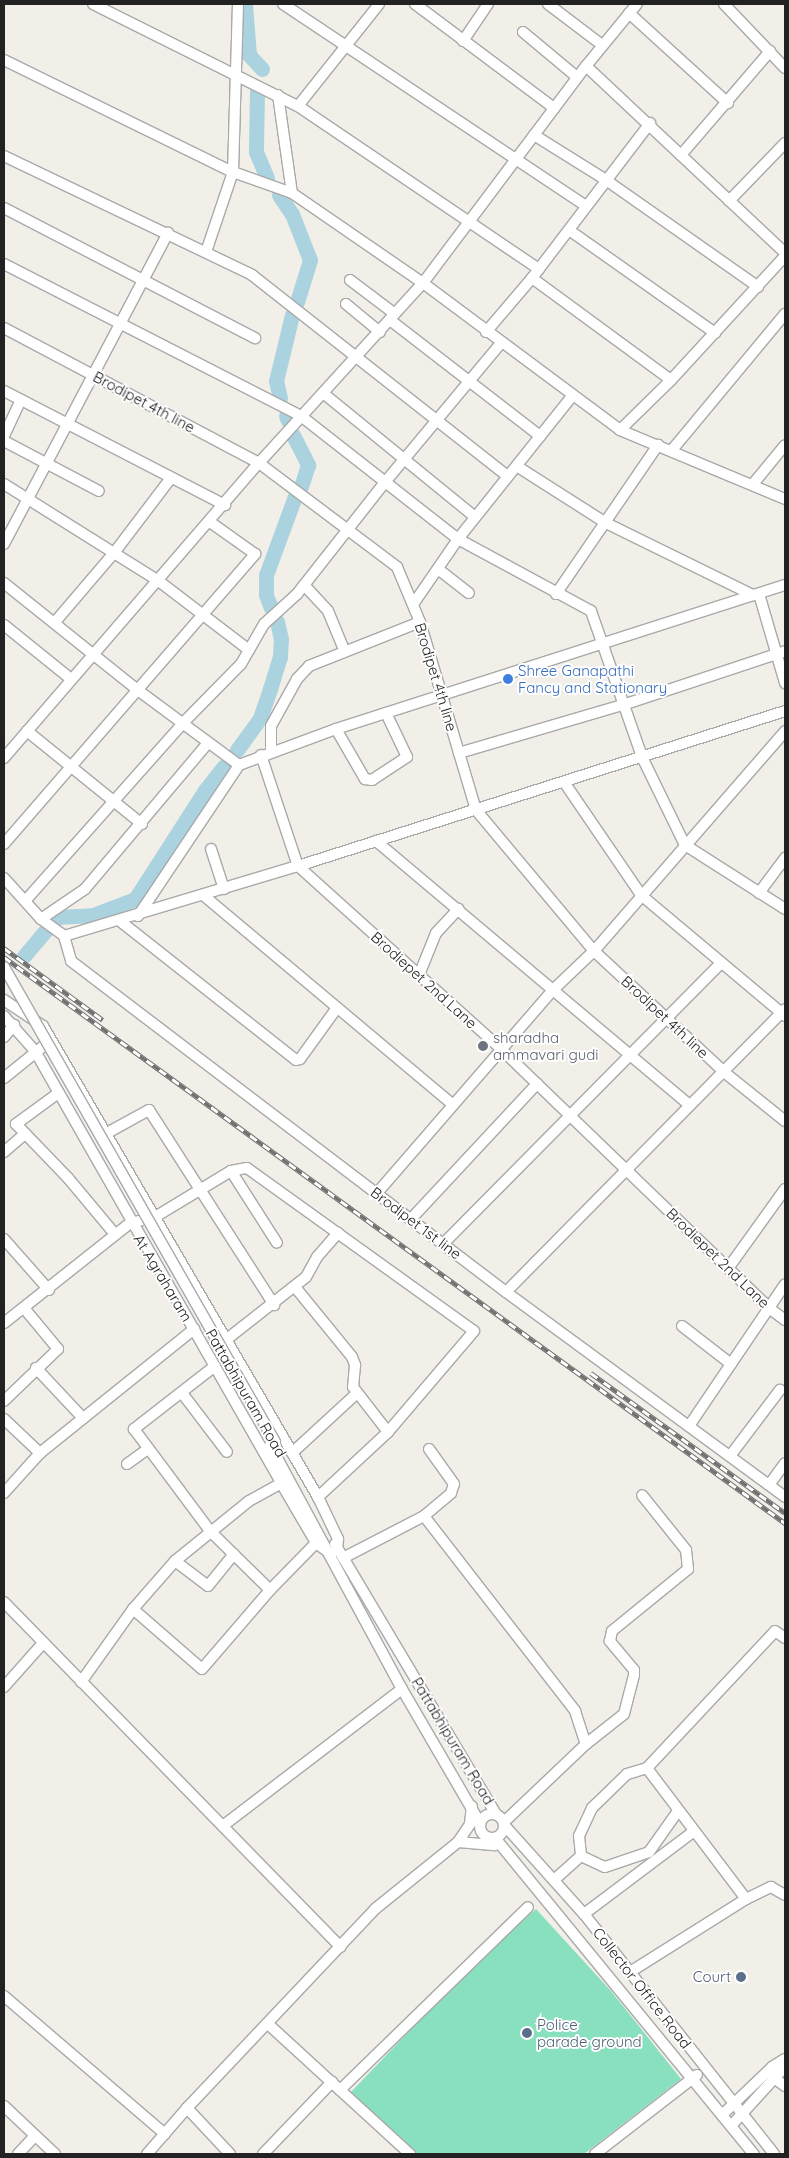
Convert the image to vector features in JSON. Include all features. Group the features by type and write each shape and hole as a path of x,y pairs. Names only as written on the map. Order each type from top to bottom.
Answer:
{"street":[{"path":"94,4 234,72 298,106 539,269"},
{"path":"206,252 233,172 234,72 238,4"},
{"path":"283,4 343,46 586,206"},
{"path":"298,106 343,46 379,4"},
{"path":"414,4 554,108"},
{"path":"463,41 488,4"},
{"path":"548,4 602,45"},
{"path":"4,758 71,679 160,582 259,463 423,283 577,77 637,4"},
{"path":"724,4 785,68"},
{"path":"629,13 728,103"},
{"path":"523,32 577,77"},
{"path":"681,155 728,103 770,51"},
{"path":"4,60 233,172 292,193 423,283 486,332 620,430 672,450 785,499"},
{"path":"586,66 650,123 785,255 758,287 671,380 620,430"},
{"path":"278,95 292,193"},
{"path":"486,332 532,278 650,123"},
{"path":"534,135 606,180 758,287"},
{"path":"729,201 785,143"},
{"path":"4,156 168,233 252,275 507,476"},
{"path":"4,208 143,278 255,338"},
{"path":"569,230 715,333"},
{"path":"4,544 30,499 93,374 168,233"},
{"path":"4,264 301,416 458,539 556,594 591,611 626,704 642,757 685,846 785,909"},
{"path":"532,278 671,380"},
{"path":"350,280 470,383 540,436"},
{"path":"346,304 380,332"},
{"path":"672,450 785,314"},
{"name":"Brodipet 4th line","path":"4,328 259,463 397,567 414,602 476,810 594,951 724,1072 785,1121"},
{"path":"26,900 183,723 241,664 264,624 304,585 386,481 470,383 501,343"},
{"path":"4,391 225,505"},
{"path":"323,393 475,517"},
{"path":"414,602 458,539 507,476 518,467 572,396"},
{"path":"4,436 22,400"},
{"path":"4,441 47,466 99,491"},
{"path":"556,594 658,445"},
{"path":"753,484 785,445"},
{"path":"518,467 606,522 756,594 781,652 785,682"},
{"path":"55,622 114,553 171,478"},
{"path":"4,484 160,582 202,617 249,650"},
{"path":"4,844 73,768 255,554 210,522"},
{"path":"438,569 469,593"},
{"path":"4,583 95,653 139,691 239,765"},
{"path":"304,585 328,611 346,652"},
{"path":"138,916 239,765 272,751 442,694 785,585"},
{"path":"272,751 271,726 297,679 309,666 420,622"},
{"path":"4,625 71,679"},
{"path":"459,753 626,704 781,652"},
{"path":"4,878 47,924 64,936 138,916 785,711"},
{"path":"336,729 365,779 372,780 407,758 386,713"},
{"path":"27,731 142,824"},
{"path":"377,1193 553,990 594,951 785,731"},
{"path":"47,924 85,889 142,824 208,743"},
{"name":"Brodiepet 2nd Lane","path":"261,755 298,866 502,1050 729,1267 769,1308 785,1320"},
{"path":"506,1292 690,1105 784,1013 721,963 641,895 564,782"},
{"path":"376,841 553,990 633,1054 690,1105"},
{"path":"211,849 224,889"},
{"path":"759,893 785,858"},
{"path":"203,895 336,1009 453,1105"},
{"path":"419,974 436,933 458,909"},
{"path":"120,920 296,1060 300,1060 336,1009"},
{"name":"Brodipet 1st line","path":"64,936 71,961 506,1292 785,1496"},
{"path":"444,1243 721,963"},
{"name":"Pattabhipuram Road","path":"4,968 272,1443"},
{"name":"Pattabhipuram Road","path":"4,979 337,1554 430,1703 496,1814 505,1824"},
{"path":"4,1000 43,1026 318,1497 338,1539 337,1554 424,1516 454,1488 454,1484 429,1449"},
{"name":"At Agraharam","path":"4,1016 14,1025 34,1051 130,1222 316,1543 337,1554"},
{"path":"4,1037 14,1025"},
{"path":"4,1078 34,1051 51,1040"},
{"path":"411,1219 537,1084"},
{"path":"57,1094 16,1124 114,1233"},
{"path":"107,1133 149,1110 274,1305"},
{"path":"4,1152 25,1134"},
{"path":"4,1322 49,1290 114,1233 130,1222 155,1217 231,1170 247,1168 474,1331 388,1432 318,1497"},
{"path":"231,1170 278,1243"},
{"path":"729,1267 785,1189"},
{"path":"227,1339 274,1305 295,1287 338,1233"},
{"path":"4,1239 49,1290"},
{"path":"689,1426 785,1284"},
{"path":"295,1287 355,1361 351,1381 357,1393 388,1432"},
{"path":"4,1401 36,1368 58,1350 24,1308"},
{"path":"682,1326 731,1364"},
{"path":"4,1493 40,1453 194,1330"},
{"path":"215,1366 134,1429 210,1531 270,1590"},
{"path":"36,1368 83,1418"},
{"path":"730,1456 780,1390"},
{"path":"182,1393 227,1452"},
{"path":"292,1453 357,1393"},
{"path":"4,1419 40,1453"},
{"path":"127,1464 148,1448"},
{"path":"769,1485 785,1463"},
{"path":"81,1682 134,1609 175,1560 249,1501 281,1483"},
{"path":"458,1842 499,1842 505,1824 586,1744 624,1714 634,1670 610,1641 612,1631 688,1569 686,1550 642,1495"},
{"path":"424,1516 576,1710 586,1744"},
{"path":"134,1609 202,1669 270,1590 316,1543"},
{"path":"175,1560 208,1586 234,1554"},
{"name":"Pattabhipuram Road","path":"337,1554 402,1689 472,1806 483,1835 499,1842"},
{"path":"4,1602 224,1825 341,1947"},
{"path":"581,1856 579,1836 592,1808 622,1777 647,1768 774,1631 785,1638"},
{"path":"4,1687 43,1643"},
{"path":"224,1825 402,1689"},
{"path":"415,1711 430,1703"},
{"path":"647,1768 746,1899"},
{"path":"147,2154 187,2108 375,1909 458,1842 470,1824 472,1806"},
{"path":"581,1856 606,1867 649,1852 678,1811"},
{"name":"Pattabhipuram Road","path":"480,1823 485,1816 496,1814"},
{"name":"Collector Office Road","path":"505,1824 584,1914 774,2154"},
{"path":"584,1914 694,1831"},
{"name":"Collector Office Road","path":"499,1842 754,2154"},
{"path":"554,1880 581,1856"},
{"path":"630,1972 746,1899 771,1887 778,1888 785,1894"},
{"path":"340,2090 528,1907"},
{"path":"4,1996 165,2134"},
{"path":"268,2024 410,2154"},
{"path":"731,2126 774,2078 783,2061"},
{"path":"722,2115 772,2067 783,2061"},
{"path":"595,2154 705,2068"},
{"path":"774,2078 785,2086"},
{"path":"263,2154 332,2082"},
{"path":"4,2106 55,2154"},
{"path":"187,2108 230,2154"},
{"path":"18,2154 35,2136"}],"green space":[{"name":"Police parade ground","path":"536,1909 611,1991 681,2079 584,2154 418,2154 350,2093 468,1970"}],"waterway":[{"path":"245,4 249,55 262,69"},
{"path":"257,92 256,152 267,178"},
{"path":"279,195 292,214 310,260 297,302"},
{"path":"280,398 276,381 292,315"},
{"path":"286,416 288,421"},
{"path":"293,435 308,465 301,486"},
{"path":"271,608 266,595 266,575 295,496"},
{"path":"237,750 260,718 280,657 281,639 277,621"},
{"path":"24,956 57,917 93,915 135,899 206,789 224,766"}],"railway":[{"path":"4,948 103,1020"},
{"path":"4,957 785,1523"},
{"path":"591,1373 785,1513"}],"place":[{"name":"Shree Ganapathi Fancy and Stationary","path":"508,679"},
{"name":"sharadha ammavari gudi","path":"483,1046"},
{"name":"Court","path":"741,1977"},
{"name":"Police parade ground","path":"527,2033"}]}
